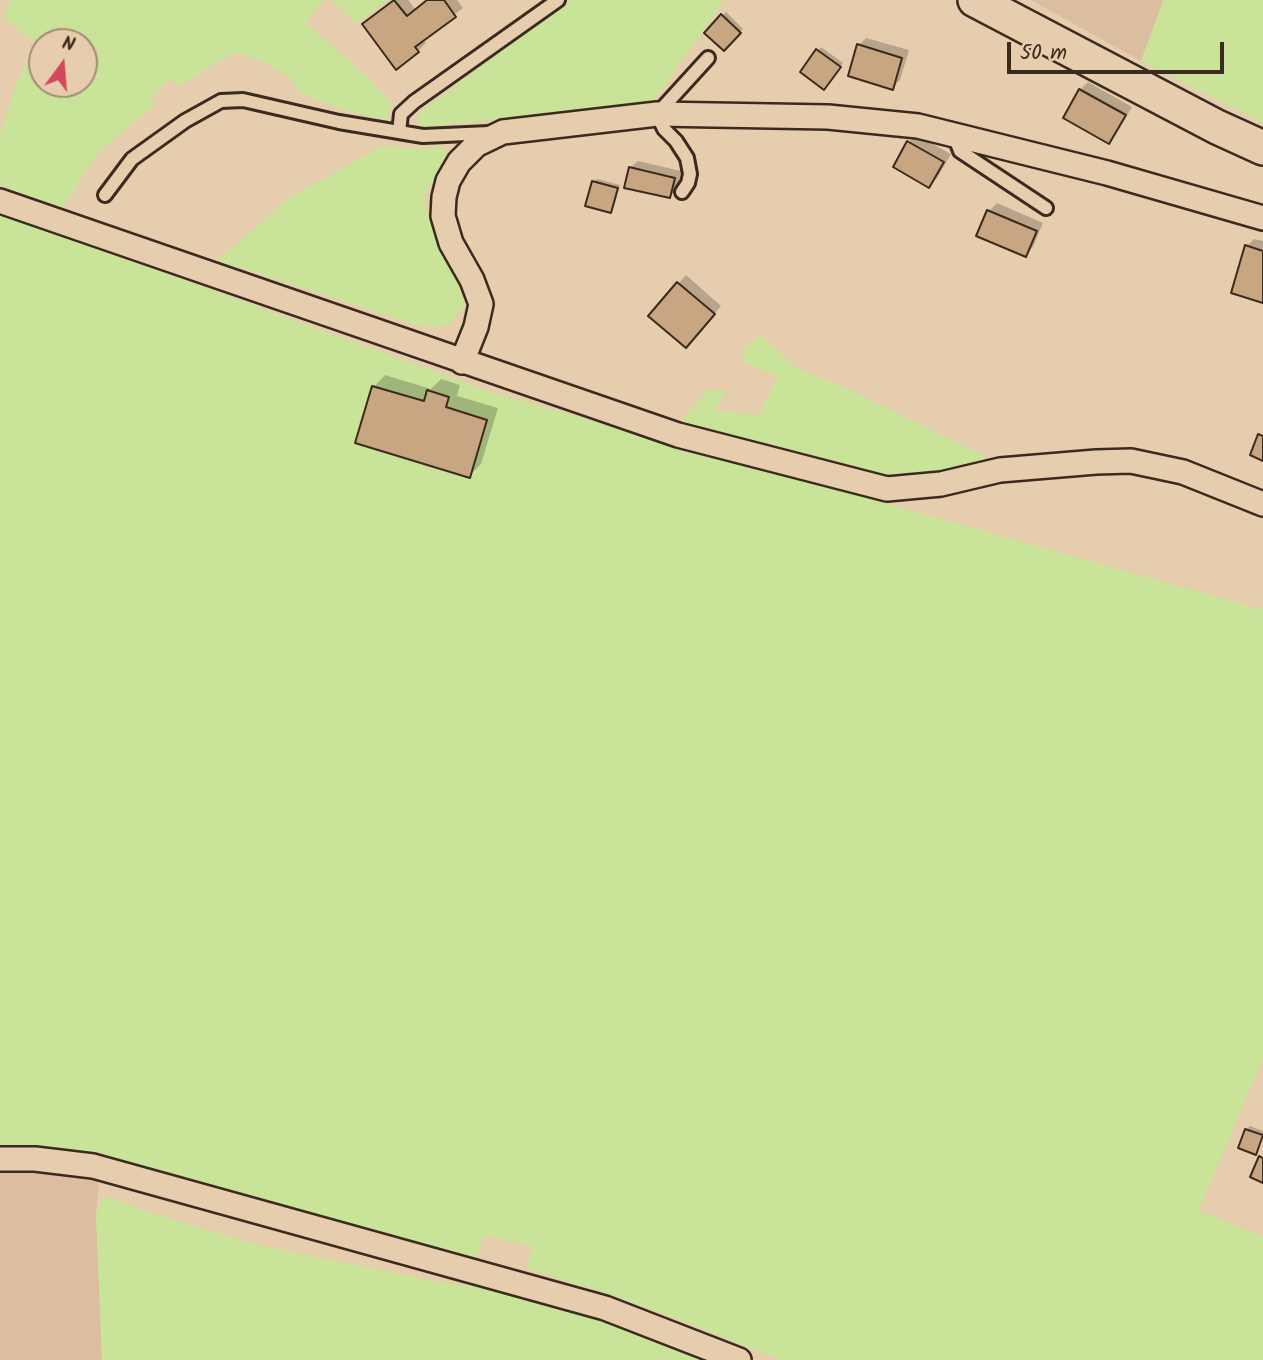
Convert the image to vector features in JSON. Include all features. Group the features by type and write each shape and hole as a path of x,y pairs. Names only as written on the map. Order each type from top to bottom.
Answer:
{"street":[{"path":"975,0 1217,127 1263,148"},
{"path":"462,362 476,327 481,304 472,280 451,243 443,216 444,197 448,181 459,162 476,145 503,132 657,114 828,117 918,126 1107,173 1263,218"},
{"path":"0,201 678,435 887,489 941,484 1000,470 1131,461 1183,472 1263,504"},
{"path":"0,1159 35,1159 93,1166 605,1308 739,1360"}],"lane":[{"path":"399,132 401,114 414,102 558,0"},
{"path":"682,192 690,174 687,158 664,129 657,114 708,58"},
{"path":"105,195 132,159 185,121 221,101 243,100 339,122 423,136 503,132"},
{"path":"954,134 960,151 1046,208"}],"shaded area":[{"path":"1031,0 1163,0 1141,61"},
{"path":"0,1170 88,1175 95,1178 99,1186 96,1213 102,1360 0,1360"}],"green space":[{"path":"10,0 325,0 305,23 364,74 392,103 387,120 340,109 300,93 289,76 257,59 233,53 179,86 169,80 151,98 154,105 98,153 63,207 28,197 0,184 0,137 14,91 28,58 28,98 98,98 98,28 28,28 28,37 4,18"},
{"path":"332,0 389,0 356,24"},
{"path":"570,0 723,0 651,104 420,127 420,112"},
{"path":"1164,0 1263,0 1263,123 1141,61"},
{"path":"383,146 421,149 438,146 445,148 447,152 424,200 431,225 462,284 465,305 450,324 434,328 414,324 218,261 292,196"},
{"path":"0,213 491,392 1263,610 1263,1059 1198,1211 1263,1236 1263,1360 781,1360 613,1295 527,1269 532,1246 484,1235 476,1259 91,1155 63,1150 0,1148"},
{"path":"759,335 795,367 848,389 998,463 937,477 889,478 679,423 709,389 726,391 715,410 758,416 778,377 745,363 742,351"},
{"path":"103,1198 114,1198 142,1210 254,1244 438,1282 514,1291 602,1319 711,1360 102,1360 96,1213"}],"building":[{"path":"394,0 407,16 427,0 444,0 456,17 415,47 419,52 396,70 362,24"},
{"path":"721,14 741,33 724,51 704,33"},
{"path":"857,44 902,58 893,90 848,76"},
{"path":"816,49 841,67 824,90 800,72"},
{"path":"1079,89 1126,115 1109,144 1063,118"},
{"path":"907,141 944,162 929,188 893,167"},
{"path":"629,167 675,178 670,198 624,188"},
{"path":"592,181 618,188 611,213 585,206"},
{"path":"987,210 1037,231 1026,257 976,236"},
{"path":"1245,245 1263,251 1263,303 1231,293"},
{"path":"677,282 715,314 686,348 648,316"},
{"path":"372,386 424,401 427,390 449,397 446,407 487,420 470,478 355,443"},
{"path":"1258,434 1263,436 1263,461 1250,455"},
{"path":"1245,1129 1263,1135 1256,1155 1238,1148"},
{"path":"1259,1156 1263,1158 1263,1183 1250,1177"}]}
